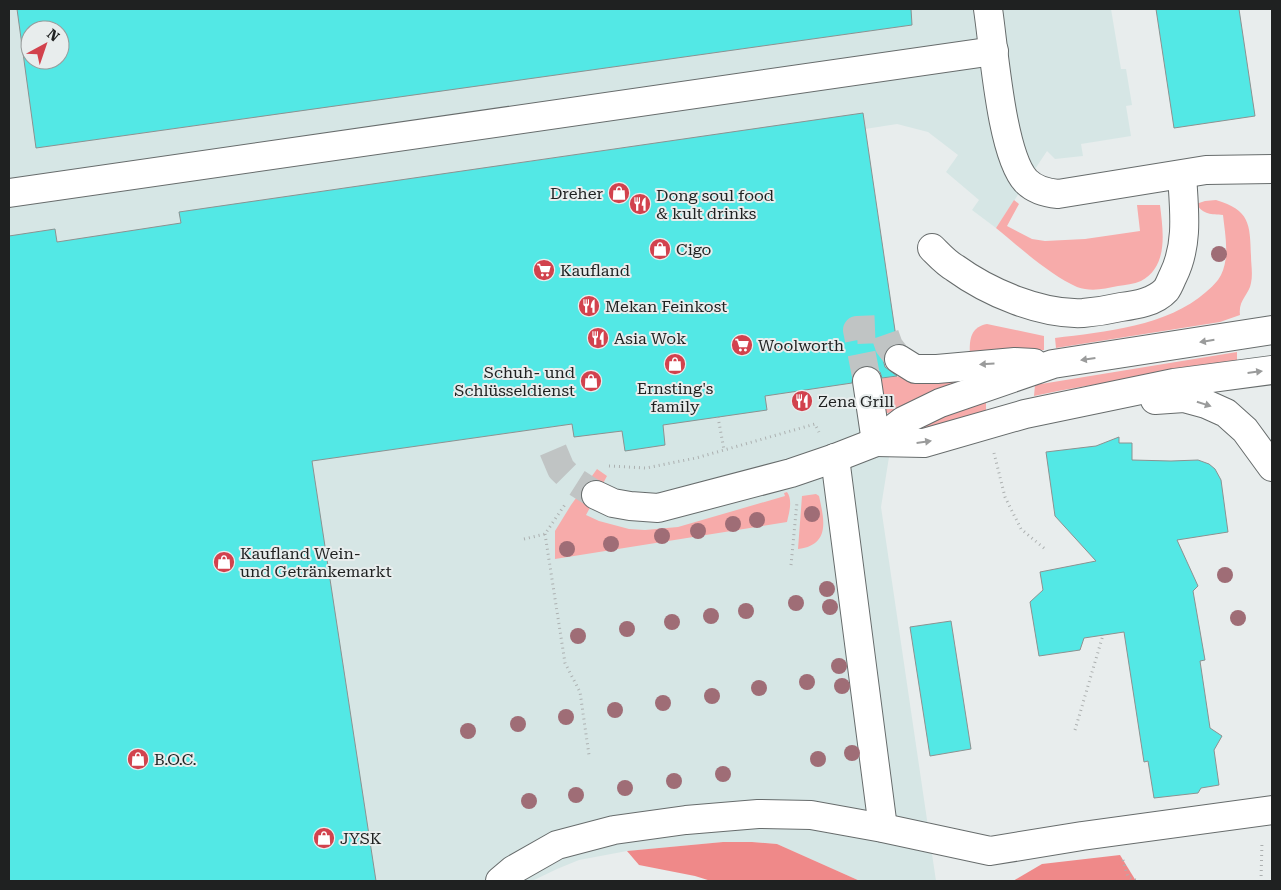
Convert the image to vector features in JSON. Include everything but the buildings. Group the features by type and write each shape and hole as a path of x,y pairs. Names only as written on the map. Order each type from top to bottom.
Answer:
{"lane":[{"path":"988,9 1002,113 1014,159 1026,181 1031,184 1047,193 1058,194 1206,170 1272,169"},
{"path":"9,193 994,51"},
{"path":"932,248 954,268 990,289 1022,302 1054,311 1082,313 1138,304 1156,298 1167,289 1178,266 1183,250 1185,229 1182,175"},
{"path":"583,495 630,506 658,508 740,487 835,458 876,442 903,421 940,403 1053,364 1272,330"},
{"path":"899,359 915,369 937,369 1015,362 1053,364"},
{"path":"876,442 924,443 1025,414 1174,383 1272,370"},
{"path":"867,381 876,442"},
{"path":"1069,405 1184,398 1206,404 1226,413 1245,430 1272,467"},
{"path":"835,458 883,828"},
{"path":"500,881 513,870 557,845 614,830 686,820 758,814 811,815 990,851 1082,836 1272,810"}],"path":[{"path":"718,417 724,450"},
{"path":"600,465 646,468 696,458 815,424 835,458"},
{"path":"988,426 1005,497 1022,529 1045,549"},
{"path":"524,539 545,534 583,495"},
{"path":"545,534 565,663 580,692 589,755"},
{"path":"1075,730 1103,635"},
{"path":"1261,881 1262,843"}],"shaded area":[{"path":"9,9 1111,9 1121,69 1126,69 1132,105 1126,106 1131,136 1081,144 1083,156 1055,159 1047,151 996,228 972,210 979,200 946,172 958,155 928,132 897,124 865,129 902,376 881,507 936,881 860,881 777,844 723,842 627,851 579,860 532,881 9,881"},
{"path":"1014,200 1019,204 1007,226 1032,239 1045,241 1085,239 1140,231 1137,205 1160,205 1163,237 1160,257 1150,274 1141,281 1098,289 1077,287 1046,268 996,228"},
{"path":"1216,200 1236,208 1242,214 1246,220 1250,235 1252,280 1242,301 1240,315 1220,322 1056,348 1055,338 1135,326 1173,313 1191,303 1210,288 1221,275 1224,268 1226,245 1223,215 1205,212 1196,204"},
{"path":"987,324 1044,336 1044,350 970,356 970,340 974,331"},
{"path":"1237,352 1237,362 1034,396 1035,385"},
{"path":"902,376 974,378 885,413 877,379"},
{"path":"986,399 986,411 916,434 914,425"},
{"path":"597,469 607,476 586,515 599,521 629,529 645,530 678,527 785,496 784,493 787,492 790,503 787,522 555,559 555,531"},
{"path":"816,494 819,496 821,505 823,530 816,542 809,547 798,549 802,496"},
{"path":"723,842 777,844 860,881 711,881 639,865 627,851"},
{"path":"1120,855 1136,881 1013,881 1042,864"}],"tunnel":[{"path":"867,381 857,330 883,329 889,346 899,359"},
{"path":"553,450 561,469 571,479 596,495"}],"place":[{"name":"Dreher","path":"619,193"},
{"name":"Dong soul food & kult drinks","path":"640,204"},
{"name":"Cigo","path":"660,249"},
{"name":"Kaufland","path":"544,270"},
{"name":"Mekan Feinkost","path":"589,306"},
{"name":"Asia Wok","path":"598,338"},
{"name":"Woolworth","path":"742,345"},
{"name":"Ernsting's family","path":"675,364"},
{"name":"Schuh- und Schlüsseldienst","path":"591,381"},
{"name":"Zena Grill","path":"802,401"},
{"name":"Kaufland Wein- und Getränkemarkt","path":"224,562"},
{"name":"B.O.C.","path":"138,759"},
{"name":"JYSK","path":"324,838"}]}
